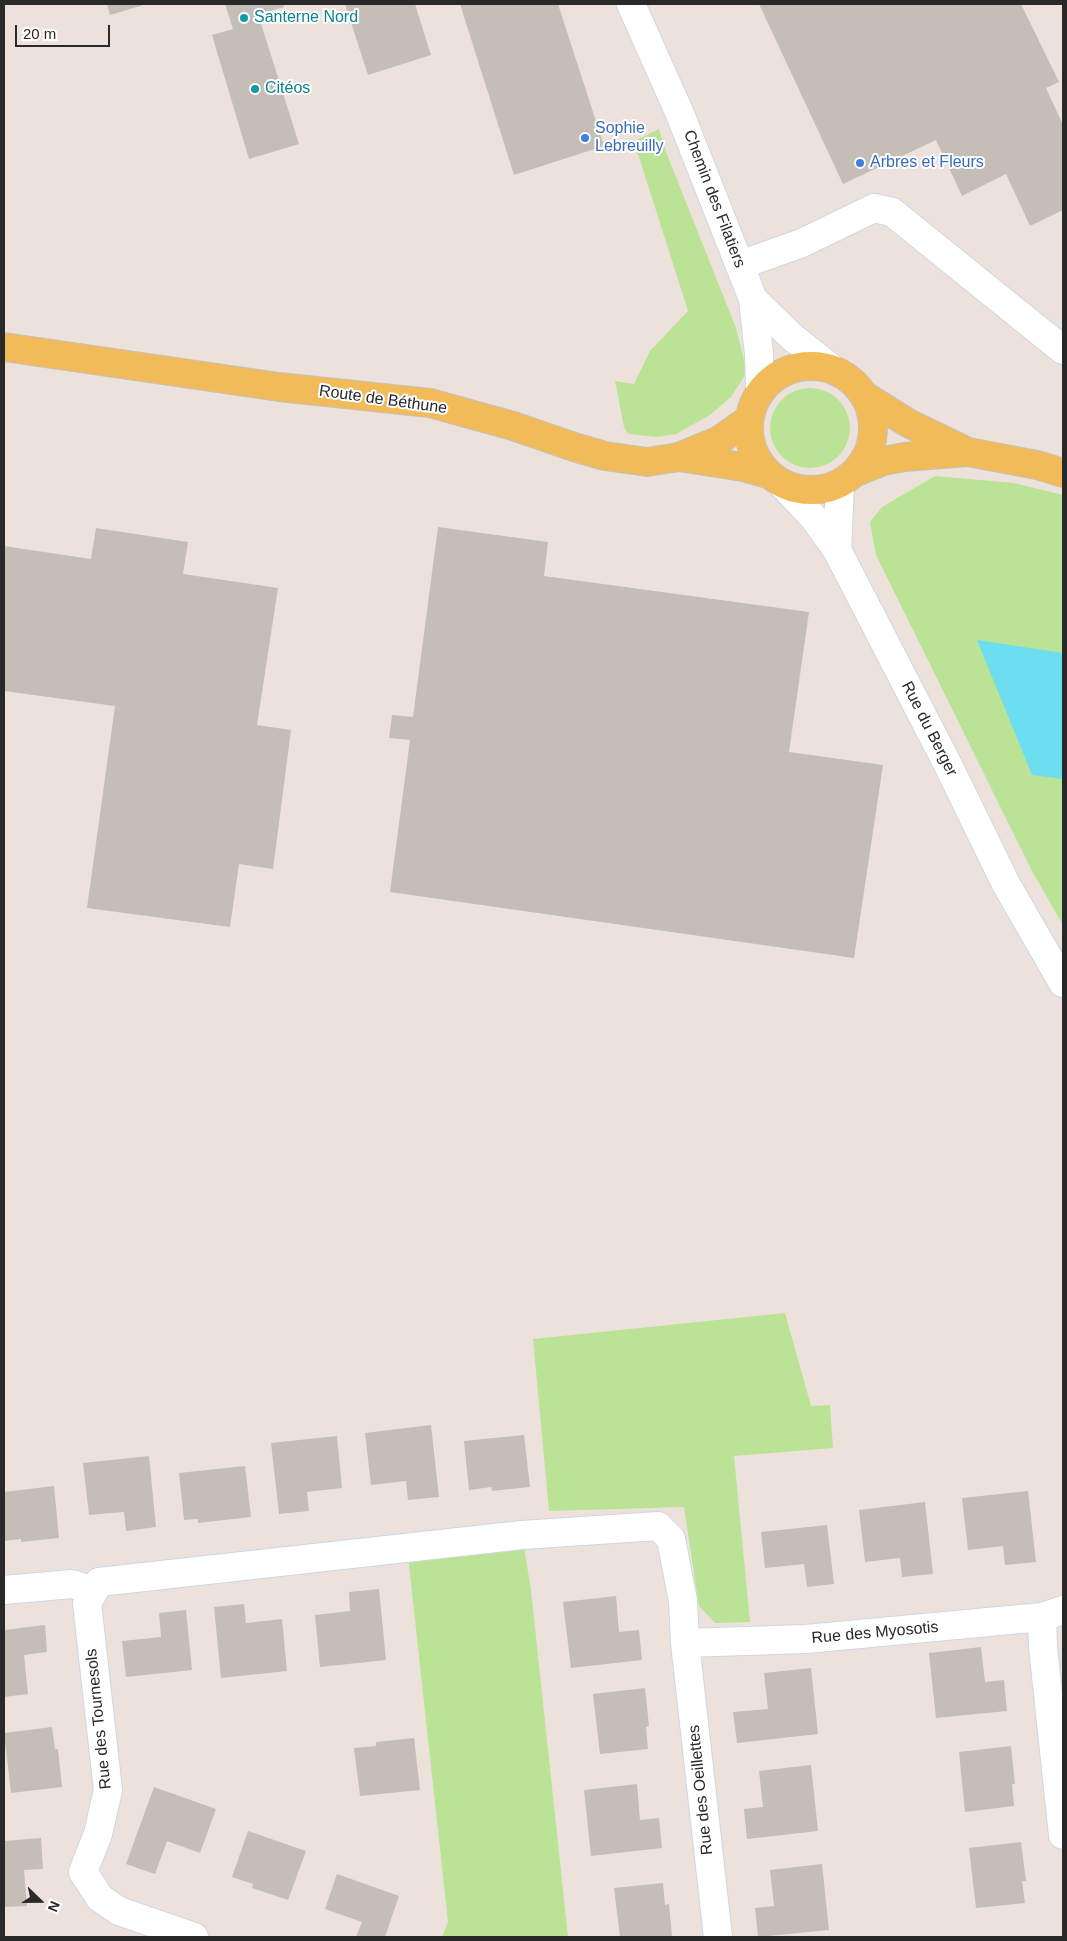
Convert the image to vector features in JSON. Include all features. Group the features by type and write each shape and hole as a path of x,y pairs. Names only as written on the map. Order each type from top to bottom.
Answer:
{"main road":[{"name":"Route de Béthune","path":"4,347 279,387 430,403 513,426 605,456 647,462 679,457 718,441 748,420"},
{"path":"775,479 756,458 749,440 748,420 760,390 780,373 792,368 812,365 831,368 850,379 865,396 908,423 968,452 1037,465 1063,473"},
{"path":"848,478 870,449 874,422 865,396"},
{"path":"679,457 743,467 800,490 821,490 883,461 905,457 968,452"}],"street":[{"name":"Chemin des Filatiers","path":"631,4 680,114 753,299 792,337 831,368"},
{"path":"740,266 802,243 874,208 892,212 1063,350"},
{"path":"753,299 759,354 760,390"},
{"path":"838,550 848,478"},
{"name":"Rue du Berger","path":"775,479 814,518 838,550 948,765 1006,884 1063,983"},
{"name":"Rue des Oeillettes","path":"4,1590 72,1584 96,1586 522,1535 658,1526 671,1539 683,1600 685,1643 718,1937"},
{"name":"Rue des Tournesols","path":"96,1586 87,1602 108,1790 98,1834 83,1872 100,1898 119,1911 194,1937"},
{"path":"1052,1614 1043,1647 1063,1835"},
{"name":"Rue des Myosotis","path":"685,1643 806,1639 1052,1614"}],"green space":[{"path":"659,129 666,152 736,328 747,372 731,397 710,415 676,434 657,437 628,434 624,427 615,381 634,384 650,351 688,311 639,157 632,142"},
{"path":"810,388 825,391 838,400 847,413 850,428 847,443 838,456 825,465 810,468 795,465 782,456 773,443 770,428 773,413 782,400 795,391"},
{"path":"935,476 1014,483 1063,495 1063,925 1032,871 876,555 870,522 882,507"},
{"path":"785,1313 811,1406 830,1405 833,1448 734,1456 750,1622 715,1623 699,1606 684,1507 549,1511 533,1339"},
{"path":"522,1535 531,1590 568,1937 442,1937 448,1922 407,1547"}],"water":[{"path":"977,640 1063,653 1063,779 1032,775"}],"building":[{"path":"107,4 147,4 110,15"},
{"name":"Citéos","path":"225,4 283,4 284,7 258,14 299,144 249,159 212,35 233,29"},
{"path":"345,4 415,4 431,55 368,75"},
{"path":"460,4 558,4 604,146 514,175"},
{"path":"759,4 1021,4 1059,82 1046,88 1063,125 1063,210 1030,226 1006,174 962,196 936,140 843,184"},
{"path":"438,527 548,542 544,576 809,612 789,752 883,765 854,958 390,892 410,740 389,738 392,715 413,717"},
{"path":"96,528 188,542 183,574 278,588 257,725 291,730 273,869 239,864 230,927 87,908 115,706 4,691 4,546 91,559"},
{"path":"431,1425 439,1497 408,1500 406,1481 371,1485 365,1433"},
{"path":"524,1435 530,1487 492,1491 491,1487 469,1490 464,1441"},
{"path":"337,1436 342,1488 307,1492 309,1511 279,1514 271,1443"},
{"path":"149,1456 156,1527 126,1531 124,1512 89,1515 83,1463"},
{"path":"245,1466 251,1517 198,1523 198,1519 184,1520 179,1473"},
{"path":"54,1486 59,1538 21,1542 21,1539 4,1541 4,1492"},
{"path":"1028,1491 1036,1562 1005,1565 1003,1546 968,1550 962,1498"},
{"path":"925,1502 933,1574 902,1577 900,1558 865,1562 859,1510"},
{"path":"827,1525 834,1584 807,1587 804,1564 765,1568 761,1532"},
{"path":"379,1589 386,1660 320,1667 315,1615 350,1611 349,1592"},
{"path":"616,1596 619,1632 639,1630 642,1660 571,1668 563,1602"},
{"path":"244,1604 246,1623 282,1619 287,1671 221,1678 214,1607"},
{"path":"186,1610 192,1670 126,1677 122,1641 161,1637 159,1613"},
{"path":"45,1625 47,1652 24,1655 28,1694 4,1697 4,1630"},
{"path":"981,1647 985,1682 1004,1680 1007,1711 936,1718 929,1653"},
{"path":"811,1668 818,1734 737,1743 733,1712 768,1709 764,1673"},
{"path":"645,1688 649,1726 646,1727 648,1749 600,1754 593,1694"},
{"path":"52,1727 55,1749 58,1749 62,1787 11,1793 4,1733"},
{"path":"414,1738 420,1790 360,1796 354,1748 376,1746 376,1742"},
{"path":"1011,1746 1015,1784 1012,1784 1014,1806 965,1812 959,1752"},
{"path":"811,1765 818,1831 747,1839 744,1809 763,1807 759,1771"},
{"path":"637,1784 640,1820 659,1818 662,1848 591,1856 584,1790"},
{"path":"154,1787 216,1809 200,1853 167,1841 155,1874 126,1864"},
{"path":"248,1831 306,1851 288,1900 252,1888 253,1884 232,1877"},
{"path":"41,1838 43,1869 24,1870 27,1906 4,1907 4,1841"},
{"path":"1021,1842 1026,1881 1022,1881 1025,1903 976,1908 969,1848"},
{"path":"822,1864 829,1930 758,1937 755,1908 774,1906 770,1870"},
{"path":"337,1874 399,1896 385,1937 356,1937 362,1922 325,1909"},
{"path":"663,1883 665,1905 669,1904 672,1937 620,1937 614,1888"}],"place":[{"name":"Santerne Nord","path":"244,18"},
{"name":"Citéos","path":"255,89"},
{"name":"Sophie Lebreuilly","path":"585,138"},
{"name":"Arbres et Fleurs","path":"860,163"}]}
